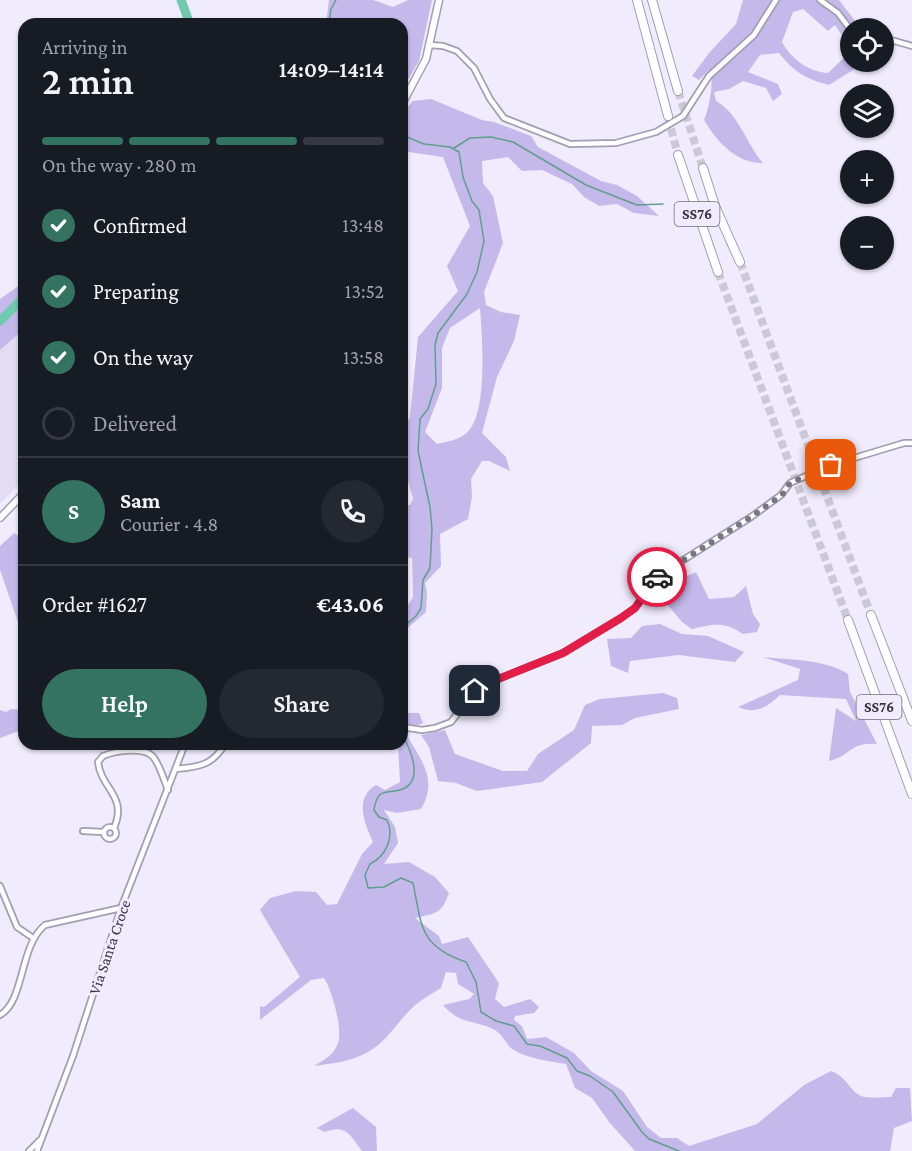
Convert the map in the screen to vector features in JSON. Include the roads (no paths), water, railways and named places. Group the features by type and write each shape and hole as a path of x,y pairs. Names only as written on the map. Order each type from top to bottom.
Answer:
{"highway":[{"path":"637,0 668,116"},
{"path":"652,0 678,91"},
{"name":"SS76","path":"678,155 718,272"},
{"name":"SS76","path":"703,168 716,206 740,262"},
{"name":"SS76","path":"871,615 912,721"},
{"name":"SS76","path":"848,620 912,794"}],"main road":[{"path":"408,94 419,75 430,45 439,0"},
{"path":"0,518 18,499"}],"street":[{"path":"430,45 443,46 457,51 474,68 490,99 504,118 570,144 615,143 656,132 682,116 709,76 754,35 776,0"},
{"path":"820,0 841,18"},
{"path":"894,41 912,46"},
{"path":"408,728 422,730 451,722 475,691 488,683 563,653 621,618 635,608 658,576 751,517 782,495 790,483 831,465 904,443 912,443"},
{"name":"Via Santa Croce","path":"37,1151 74,1056 118,916 183,750"},
{"path":"176,769 202,766 213,760 220,750"},
{"path":"104,832 106,838 112,839 117,833 114,828 118,807 116,795 103,778 99,767 98,762 103,756 130,751 149,753 155,759 168,790"},
{"path":"104,832 107,827 114,828"},
{"path":"83,831 104,832"},
{"path":"0,886 17,927 33,938"},
{"path":"0,1015 12,1003 33,938 45,925 121,908"},
{"path":"112,910 118,916"},
{"path":"29,1151 41,1140"}],"waterway":[{"path":"181,0 188,18"},
{"path":"330,18 336,0"},
{"path":"408,137 424,144 450,147 459,152 463,177 472,201 479,210 484,241 477,272 467,294 438,333 435,345 436,384 428,409 420,419 418,451 430,507 432,529 430,568 423,580 421,608 408,623"},
{"path":"454,148 470,138 491,137 513,142 586,185 637,205 663,204"},
{"path":"0,321 18,303"},
{"path":"408,746 414,770 411,783 405,788 381,794 376,802 374,810 379,817 387,820 390,833 385,851 370,864 365,875 368,888 384,887 401,878 413,883 425,933 439,949 466,962 476,982 481,1012 496,1021 514,1026 527,1044 540,1046 567,1058 577,1071 590,1076 613,1092 649,1139 679,1151"}],"tunnel":[{"path":"678,91 703,168"},
{"path":"668,117 678,155"},
{"path":"740,262 871,615"},
{"path":"718,272 848,620"}]}
